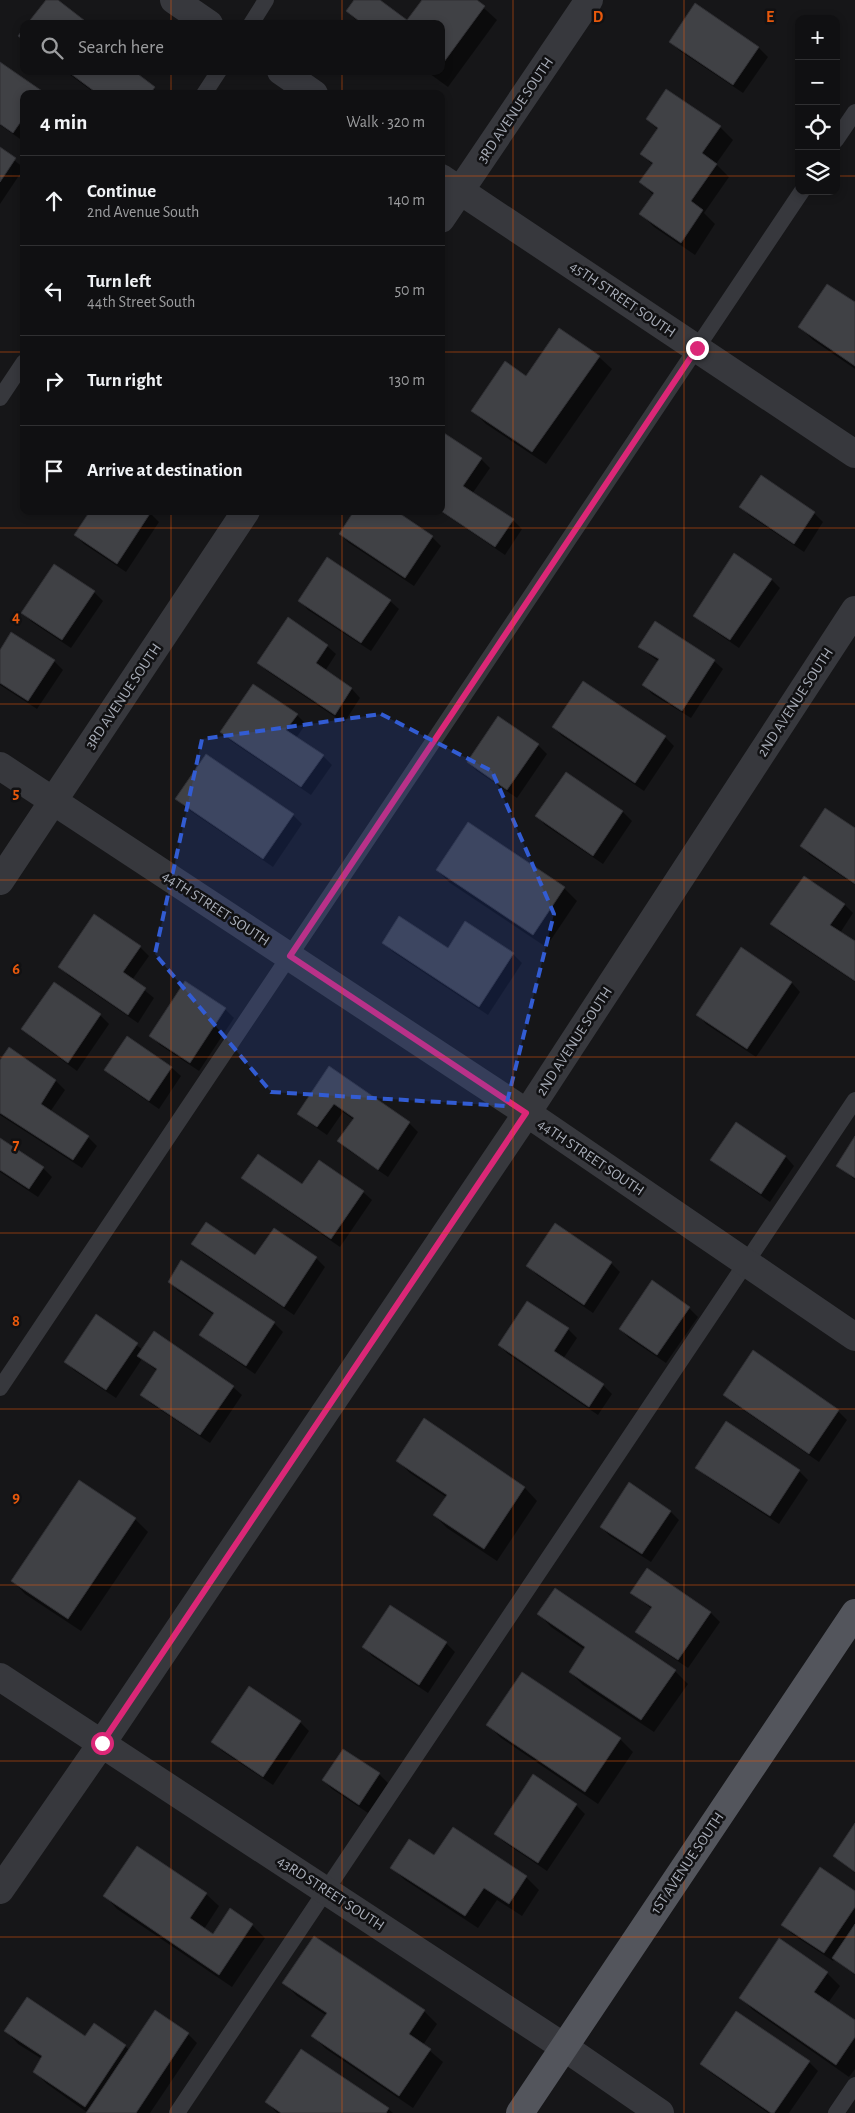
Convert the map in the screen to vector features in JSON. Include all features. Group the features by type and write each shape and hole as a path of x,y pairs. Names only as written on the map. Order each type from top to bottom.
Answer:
{"main road":[{"name":"1ST AVENUE SOUTH","path":"520,2113 855,1613"}],"street":[{"path":"174,0 203,20"},
{"name":"3RD AVENUE SOUTH","path":"445,205 451,184 589,0"},
{"path":"287,75 308,90"},
{"name":"45TH STREET SOUTH","path":"451,184 855,454"},
{"name":"3RD AVENUE SOUTH","path":"0,881 243,515"},
{"name":"2ND AVENUE SOUTH","path":"0,1890 102,1743 526,1113 855,610"},
{"name":"44TH STREET SOUTH","path":"0,766 526,1113 855,1337"},
{"name":"43RD STREET SOUTH","path":"0,1677 564,2047 660,2113"}],"lane":[{"path":"253,20 266,0"},
{"path":"207,90 216,75"},
{"path":"840,134 855,112"},
{"path":"0,1388 799,195"},
{"path":"0,398 20,368"},
{"path":"178,2113 855,1100"},
{"path":"836,2113 855,2085"}],"highlighted area":[{"path":"381,714 492,771 554,914 506,1106 271,1092 155,954 202,739"}],"building":[{"path":"46,0 58,0 84,20 30,20"},
{"path":"354,0 380,0 407,20 358,20 346,11"},
{"path":"422,0 477,0 485,6 445,61 445,20 407,20"},
{"path":"695,3 759,47 733,85 669,42"},
{"path":"0,62 41,90 20,90 20,123 13,133 0,124"},
{"path":"72,75 139,75 155,87 153,90 93,90"},
{"path":"666,89 721,126 702,153 717,164 691,201 703,210 681,243 639,214 654,193 639,182 653,163 640,154 658,128 646,119"},
{"path":"0,147 16,158 0,182"},
{"path":"827,284 855,302 855,366 798,327"},
{"path":"559,328 600,356 532,452 471,411 505,361 526,376"},
{"path":"445,434 482,458 463,486 514,519 495,547 445,514"},
{"path":"761,475 815,512 794,544 739,507"},
{"path":"87,515 149,515 117,564 74,535"},
{"path":"351,515 402,515 433,536 405,578 339,534"},
{"path":"734,553 772,579 730,640 693,616"},
{"path":"327,557 391,600 361,643 298,601"},
{"path":"54,564 95,591 62,640 21,613"},
{"path":"288,617 328,645 316,663 352,688 335,715 257,663"},
{"path":"655,621 715,660 682,711 642,685 659,659 638,647"},
{"path":"11,632 55,660 28,701 0,683 0,650"},
{"path":"583,681 666,736 635,783 552,727"},
{"path":"253,684 298,714 286,730 324,755 301,787 220,732"},
{"path":"498,716 539,744 507,790 467,762"},
{"path":"206,754 294,814 263,859 175,799"},
{"path":"566,772 623,811 593,856 535,816"},
{"path":"825,808 855,828 855,884 800,846"},
{"path":"468,822 565,887 533,935 436,870"},
{"path":"804,876 845,904 830,925 855,941 855,981 770,924"},
{"path":"94,914 141,946 123,972 146,988 128,1015 58,967"},
{"path":"399,916 448,948 465,921 514,953 479,1007 382,943"},
{"path":"741,947 792,982 747,1049 696,1015"},
{"path":"185,981 226,1008 190,1063 149,1036"},
{"path":"54,982 101,1014 68,1063 21,1029"},
{"path":"127,1036 172,1067 149,1101 104,1070"},
{"path":"9,1047 56,1080 41,1104 89,1136 73,1160 0,1113 0,1060"},
{"path":"329,1066 410,1122 378,1170 337,1141 354,1118 334,1104 317,1127 297,1114"},
{"path":"736,1122 786,1156 761,1194 710,1160"},
{"path":"855,1136 855,1178 836,1166"},
{"path":"0,1138 44,1167 29,1189 0,1170"},
{"path":"258,1154 302,1184 319,1160 364,1191 331,1239 241,1178"},
{"path":"206,1222 255,1255 274,1228 317,1257 284,1307 191,1244"},
{"path":"555,1223 612,1262 584,1305 526,1266"},
{"path":"181,1260 275,1322 246,1366 199,1335 214,1313 168,1282"},
{"path":"652,1280 690,1307 657,1355 619,1329"},
{"path":"527,1301 569,1328 554,1351 604,1384 589,1407 498,1345"},
{"path":"96,1314 138,1343 106,1390 64,1362"},
{"path":"154,1331 234,1386 200,1435 140,1395 157,1369 137,1356"},
{"path":"753,1350 839,1410 809,1454 723,1395"},
{"path":"424,1418 525,1487 484,1549 433,1515 447,1495 396,1461"},
{"path":"726,1421 800,1470 770,1516 695,1468"},
{"path":"79,1480 136,1518 68,1619 11,1581"},
{"path":"629,1482 671,1511 642,1554 600,1527"},
{"path":"647,1568 711,1612 678,1660 635,1632 652,1607 630,1593"},
{"path":"555,1588 676,1670 641,1720 569,1672 585,1647 537,1614"},
{"path":"390,1605 447,1642 419,1685 362,1647"},
{"path":"522,1672 621,1738 585,1792 486,1725"},
{"path":"249,1686 301,1721 263,1777 211,1742"},
{"path":"343,1749 380,1773 359,1805 322,1780"},
{"path":"533,1774 577,1804 538,1863 494,1834"},
{"path":"855,1823 855,1872 833,1856"},
{"path":"453,1827 527,1876 509,1904 484,1888 465,1916 390,1868 409,1839 434,1855"},
{"path":"137,1846 207,1893 190,1918 213,1934 230,1908 253,1924 219,1975 103,1896"},
{"path":"820,1867 855,1891 855,1907 824,1953 781,1925"},
{"path":"855,1924 855,1974 832,1958"},
{"path":"314,1936 425,2010 409,2034 431,2049 399,2096 311,2036 327,2013 282,1983"},
{"path":"779,1938 828,1972 814,1992 855,2020 855,2037 836,2065 739,1998"},
{"path":"27,1997 85,2036 94,2023 126,2045 85,2107 33,2072 42,2056 4,2031"},
{"path":"155,2010 189,2033 136,2113 86,2113"},
{"path":"736,2011 810,2061 774,2113 771,2113 700,2064"},
{"path":"301,2049 389,2108 386,2113 281,2113 265,2102"}],"route":[{"path":"102,1743 526,1113 290,956 697,348"}]}
